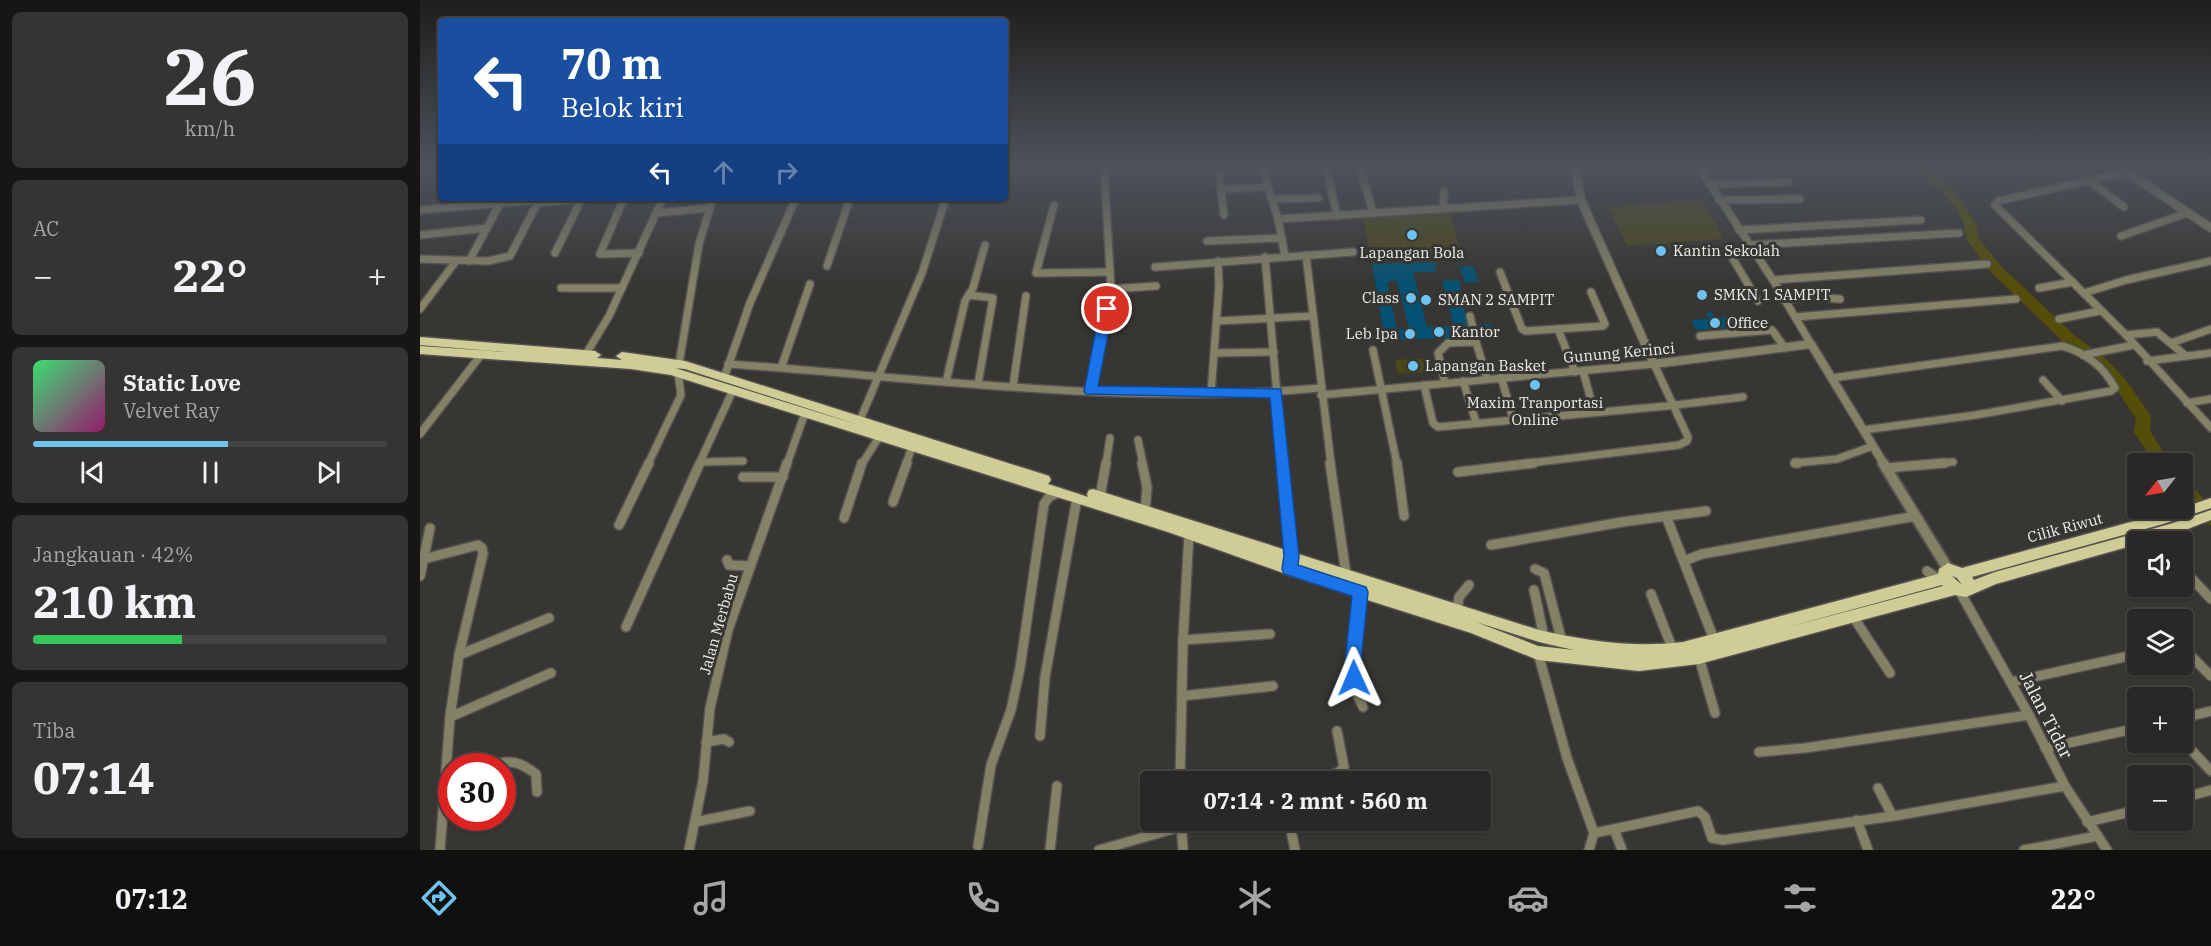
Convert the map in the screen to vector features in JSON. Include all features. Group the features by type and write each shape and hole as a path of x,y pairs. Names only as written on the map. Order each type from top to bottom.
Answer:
{"main road":[{"path":"420,341 485,350 678,368 724,378 805,413 882,432 1145,510 1189,534 1291,563 1346,574 1457,611 1562,642 1641,652 1672,650 1697,652 1715,642 1954,581"},
{"path":"420,350 485,350"},
{"path":"678,368 733,390 860,420 912,447 1077,498 1170,523 1291,563 1360,592 1472,627 1538,653 1639,664 1852,615 1954,581"},
{"name":"Cilik Riwut","path":"2165,531 2211,503"},
{"name":"Cilik Riwut","path":"1954,581 2120,536 2196,511"},
{"name":"Cilik Riwut","path":"2120,536 2127,536"}],"street":[{"path":"420,210 461,207"},
{"path":"469,261 499,207"},
{"path":"420,260 469,261 510,256 536,207"},
{"path":"555,253 578,207"},
{"path":"620,207 600,254 639,253"},
{"path":"584,358 622,288 660,207"},
{"path":"724,378 750,303 792,207"},
{"path":"827,266 847,207"},
{"path":"860,420 922,273 943,207"},
{"path":"1054,207 1036,273 1110,272"},
{"path":"1090,391 1111,289 1106,207"},
{"path":"1223,207 1224,215"},
{"path":"1274,207 1285,256"},
{"path":"1335,207 1337,216"},
{"path":"1371,207 1373,213"},
{"path":"1278,219 1450,207"},
{"path":"1458,472 1685,443 1688,438 1584,207"},
{"path":"1723,207 1773,280 1954,581"},
{"path":"1999,207 2126,335 2147,361 2211,428"},
{"path":"2178,207 2211,228"},
{"path":"619,525 681,395 678,368 699,244 708,208 657,213"},
{"path":"2121,236 2187,213"},
{"path":"1739,230 1921,220"},
{"path":"420,235 487,228"},
{"path":"1750,245 1959,233"},
{"path":"1207,242 1281,238"},
{"path":"946,382 965,301 973,288 985,245"},
{"path":"1155,267 1353,252"},
{"path":"1755,254 1733,257 1758,301"},
{"path":"1306,255 1320,392 1346,574"},
{"path":"1265,257 1291,563"},
{"path":"420,309 456,261"},
{"path":"1211,393 1217,321 1218,261"},
{"path":"2084,293 2126,280 2211,261"},
{"path":"1773,280 1987,264"},
{"path":"1500,273 1523,330 1603,326 1605,324 1603,318 1591,291"},
{"path":"2039,288 2073,282"},
{"path":"782,368 810,284"},
{"path":"1111,289 1156,286"},
{"path":"561,288 622,288"},
{"path":"969,296 993,298 978,384"},
{"path":"1013,386 1026,296"},
{"path":"1784,300 1807,297 1840,299"},
{"path":"1795,317 2016,299"},
{"path":"2059,319 2100,311"},
{"path":"1217,321 1313,316"},
{"path":"1470,316 1487,378"},
{"path":"1558,329 1579,371 1594,411"},
{"path":"2171,343 2211,329"},
{"path":"1700,336 1772,330 1785,348"},
{"path":"2126,335 2157,332 2186,356"},
{"path":"1445,383 1438,353 1448,343 1476,342"},
{"name":"Gunung Kerinci","path":"728,364 1090,391 1276,393 1381,390 1487,378 1654,364 1811,344"},
{"path":"2084,354 2134,345"},
{"path":"1832,378 2062,346 2084,354 2110,378 2115,388 2062,401 1863,430"},
{"path":"420,434 485,350"},
{"path":"1373,350 1399,474 1404,516"},
{"path":"1215,353 1274,352"},
{"path":"2147,361 2211,353"},
{"path":"1502,377 1513,418"},
{"path":"2043,380 2062,401"},
{"path":"1463,381 1476,422"},
{"path":"1424,385 1436,426 1594,411 1674,407 1743,397"},
{"path":"626,627 733,390"},
{"path":"2187,403 2211,399"},
{"name":"Jalan Merbabu","path":"689,850 703,781 710,708 728,630 805,413"},
{"path":"844,518 864,458 882,432"},
{"path":"1100,496 1110,438"},
{"path":"1138,440 1147,487 1145,510"},
{"path":"1795,463 1837,459 1873,446"},
{"path":"893,502 912,447"},
{"path":"700,462 743,461"},
{"path":"1886,468 1953,462"},
{"path":"743,477 783,477"},
{"path":"978,846 991,765 1011,710 1020,668 1044,504 1049,496 1059,492"},
{"path":"1040,736 1045,677 1077,498"},
{"path":"1491,545 1706,511"},
{"path":"1666,516 1715,642"},
{"path":"1684,561 1702,554 1917,516"},
{"path":"420,576 430,528"},
{"path":"1180,771 1183,640 1189,534"},
{"path":"422,560 478,545 482,548 483,554 459,655 450,717 449,753"},
{"path":"727,560 729,565 750,566"},
{"path":"1535,569 1544,573 1562,642"},
{"path":"1927,571 1954,581"},
{"path":"2193,580 2211,599"},
{"name":"Jalan Tidar","path":"1954,581 2011,682 2064,786 2107,850"},
{"path":"1457,611 1459,597 1469,585"},
{"path":"1533,590 1544,637"},
{"path":"1360,592 1353,662 1356,694 1363,707"},
{"path":"1651,594 1672,650"},
{"path":"1852,615 1890,673"},
{"path":"459,655 549,618"},
{"path":"1183,640 1270,634"},
{"path":"1697,652 1715,712"},
{"path":"1538,653 1567,758 1594,833 1589,850"},
{"path":"2011,682 2127,656"},
{"path":"2193,658 2211,676"},
{"path":"450,717 551,673"},
{"path":"1182,696 1273,686"},
{"path":"2193,715 2211,711"},
{"path":"1759,752 1805,748 2029,716"},
{"path":"2045,748 2127,730"},
{"path":"1337,731 1344,768 1338,771"},
{"path":"706,742 724,739 729,742"},
{"path":"2193,752 2211,771"},
{"path":"516,761 520,761 536,774 537,792"},
{"path":"1050,850 1057,786"},
{"path":"1594,833 1694,811 1701,812 1705,817 1712,838 1723,840 1944,808 2064,786"},
{"path":"1878,788 1892,815"},
{"path":"2193,795 2211,790"},
{"path":"695,822 750,811"},
{"path":"2087,822 2127,813"},
{"path":"1857,820 1869,850"},
{"path":"1614,829 1622,850"},
{"path":"440,850 442,831"},
{"path":"1099,850 1161,831"},
{"path":"1181,831 1183,850"},
{"path":"1291,831 1295,850"},
{"path":"2024,850 2097,836"}],"shaded area":[{"path":"1608,207 1706,207 1724,239 1627,246"},
{"name":"Lapangan Bola","path":"1449,211 1462,255 1372,261 1363,216"},
{"name":"Lapangan Basket","path":"1429,358 1432,372 1398,374 1395,360"}],"building":[{"path":"1435,262 1436,272 1413,272 1427,327 1454,326 1442,281 1459,280 1469,337 1400,340 1399,337 1385,338 1372,264","holes":["1397,280 1409,329 1397,330 1387,282"]},
{"path":"1473,266 1479,282 1465,283 1459,267"},
{"name":"Office","path":"1711,311 1715,318 1733,317 1738,327 1696,330 1691,320 1709,319 1706,313"},
{"path":"1478,324 1491,324 1494,336 1481,337"}],"waterway":[{"path":"1960,207 1970,224 1973,240 1995,268 2069,339 2101,363 2120,383 2144,417 2142,432 2156,453"},
{"path":"2193,499 2211,518"}],"place":[{"name":"Lapangan Bola","path":"1412,235"},
{"name":"Kantin Sekolah","path":"1661,251"},
{"name":"SMKN 1 SAMPIT","path":"1702,295"},
{"name":"Class","path":"1411,298"},
{"name":"SMAN 2 SAMPIT","path":"1426,300"},
{"name":"Office","path":"1715,323"},
{"name":"Kantor","path":"1439,332"},
{"name":"Leb Ipa","path":"1410,334"},
{"name":"Lapangan Basket","path":"1413,366"},
{"name":"Maxim Tranportasi Online","path":"1535,385"}],"route":[{"path":"1107,309 1090,391 1276,393 1292,556 1289,569 1360,592 1353,662 1354,678"}]}
